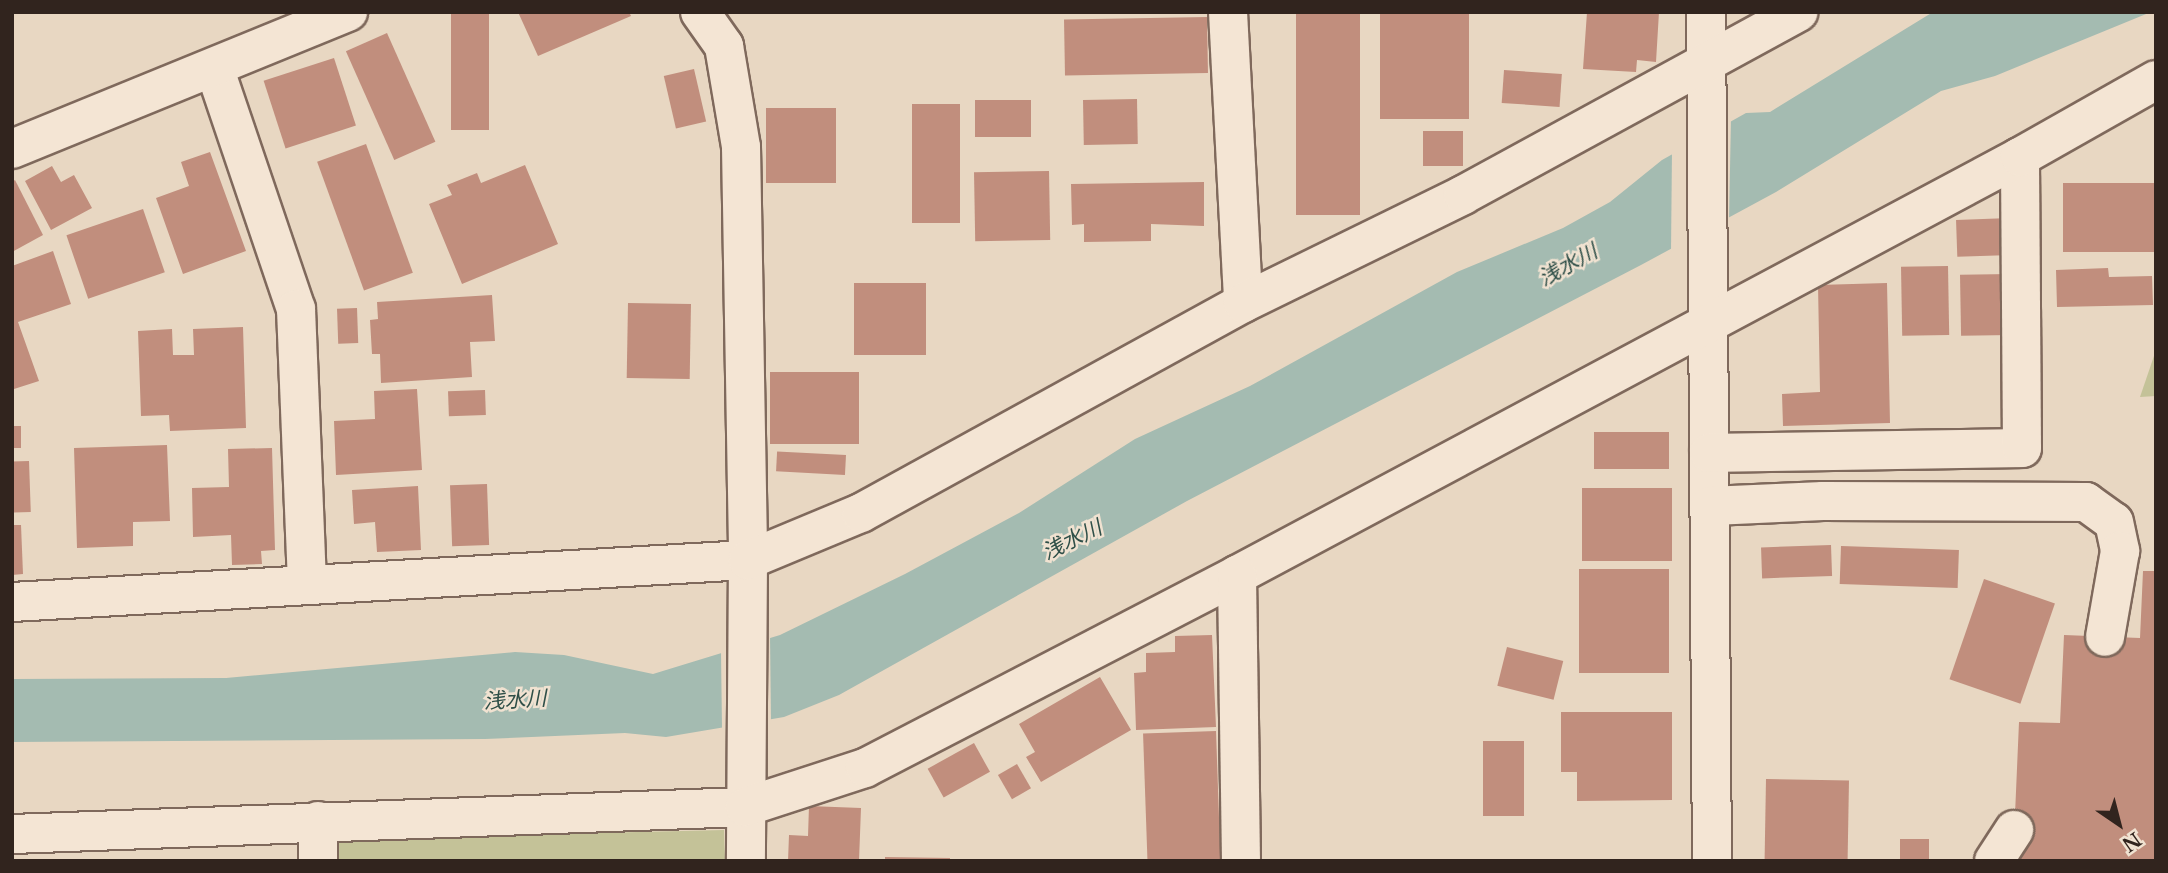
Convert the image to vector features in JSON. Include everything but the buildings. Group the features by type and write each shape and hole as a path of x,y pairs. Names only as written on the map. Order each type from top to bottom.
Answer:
{"street":[{"path":"12,149 215,70 348,12"},
{"path":"700,12 724,46 741,147 747,573 746,861"},
{"path":"1228,12 1243,303"},
{"path":"1706,12 1705,312 1710,506 1712,861"},
{"path":"12,602 307,585 747,573 1243,303 1705,76 1798,12"},
{"path":"215,70 296,309 307,585"},
{"path":"12,834 745,807 865,768 1237,575 1705,312 2020,157 2156,80"},
{"path":"1709,453 2022,448 2020,157"},
{"path":"1710,506 1823,501 2086,502 2114,522 2120,551 2105,637"},
{"path":"1237,575 1241,861"},
{"path":"318,821 318,861"}],"shaded area":[{"path":"2156,350 2156,396 2140,397"},
{"path":"724,830 725,861 337,861 337,839"}],"water":[{"name":"浅水川","path":"1933,12 2151,12 1995,76 1941,91 1776,192 1187,501 839,695 784,717 666,737 625,733 485,739 12,742 12,679 226,678 515,652 564,655 653,674 780,635 905,574 1019,513 1135,439 1250,386 1457,272 1563,228 1610,202 1662,160 1746,113 1770,112"}],"pier":[{"path":"1731,117 1729,221 1671,252 1672,150"},
{"path":"770,635 771,723 722,730 721,651"}]}
